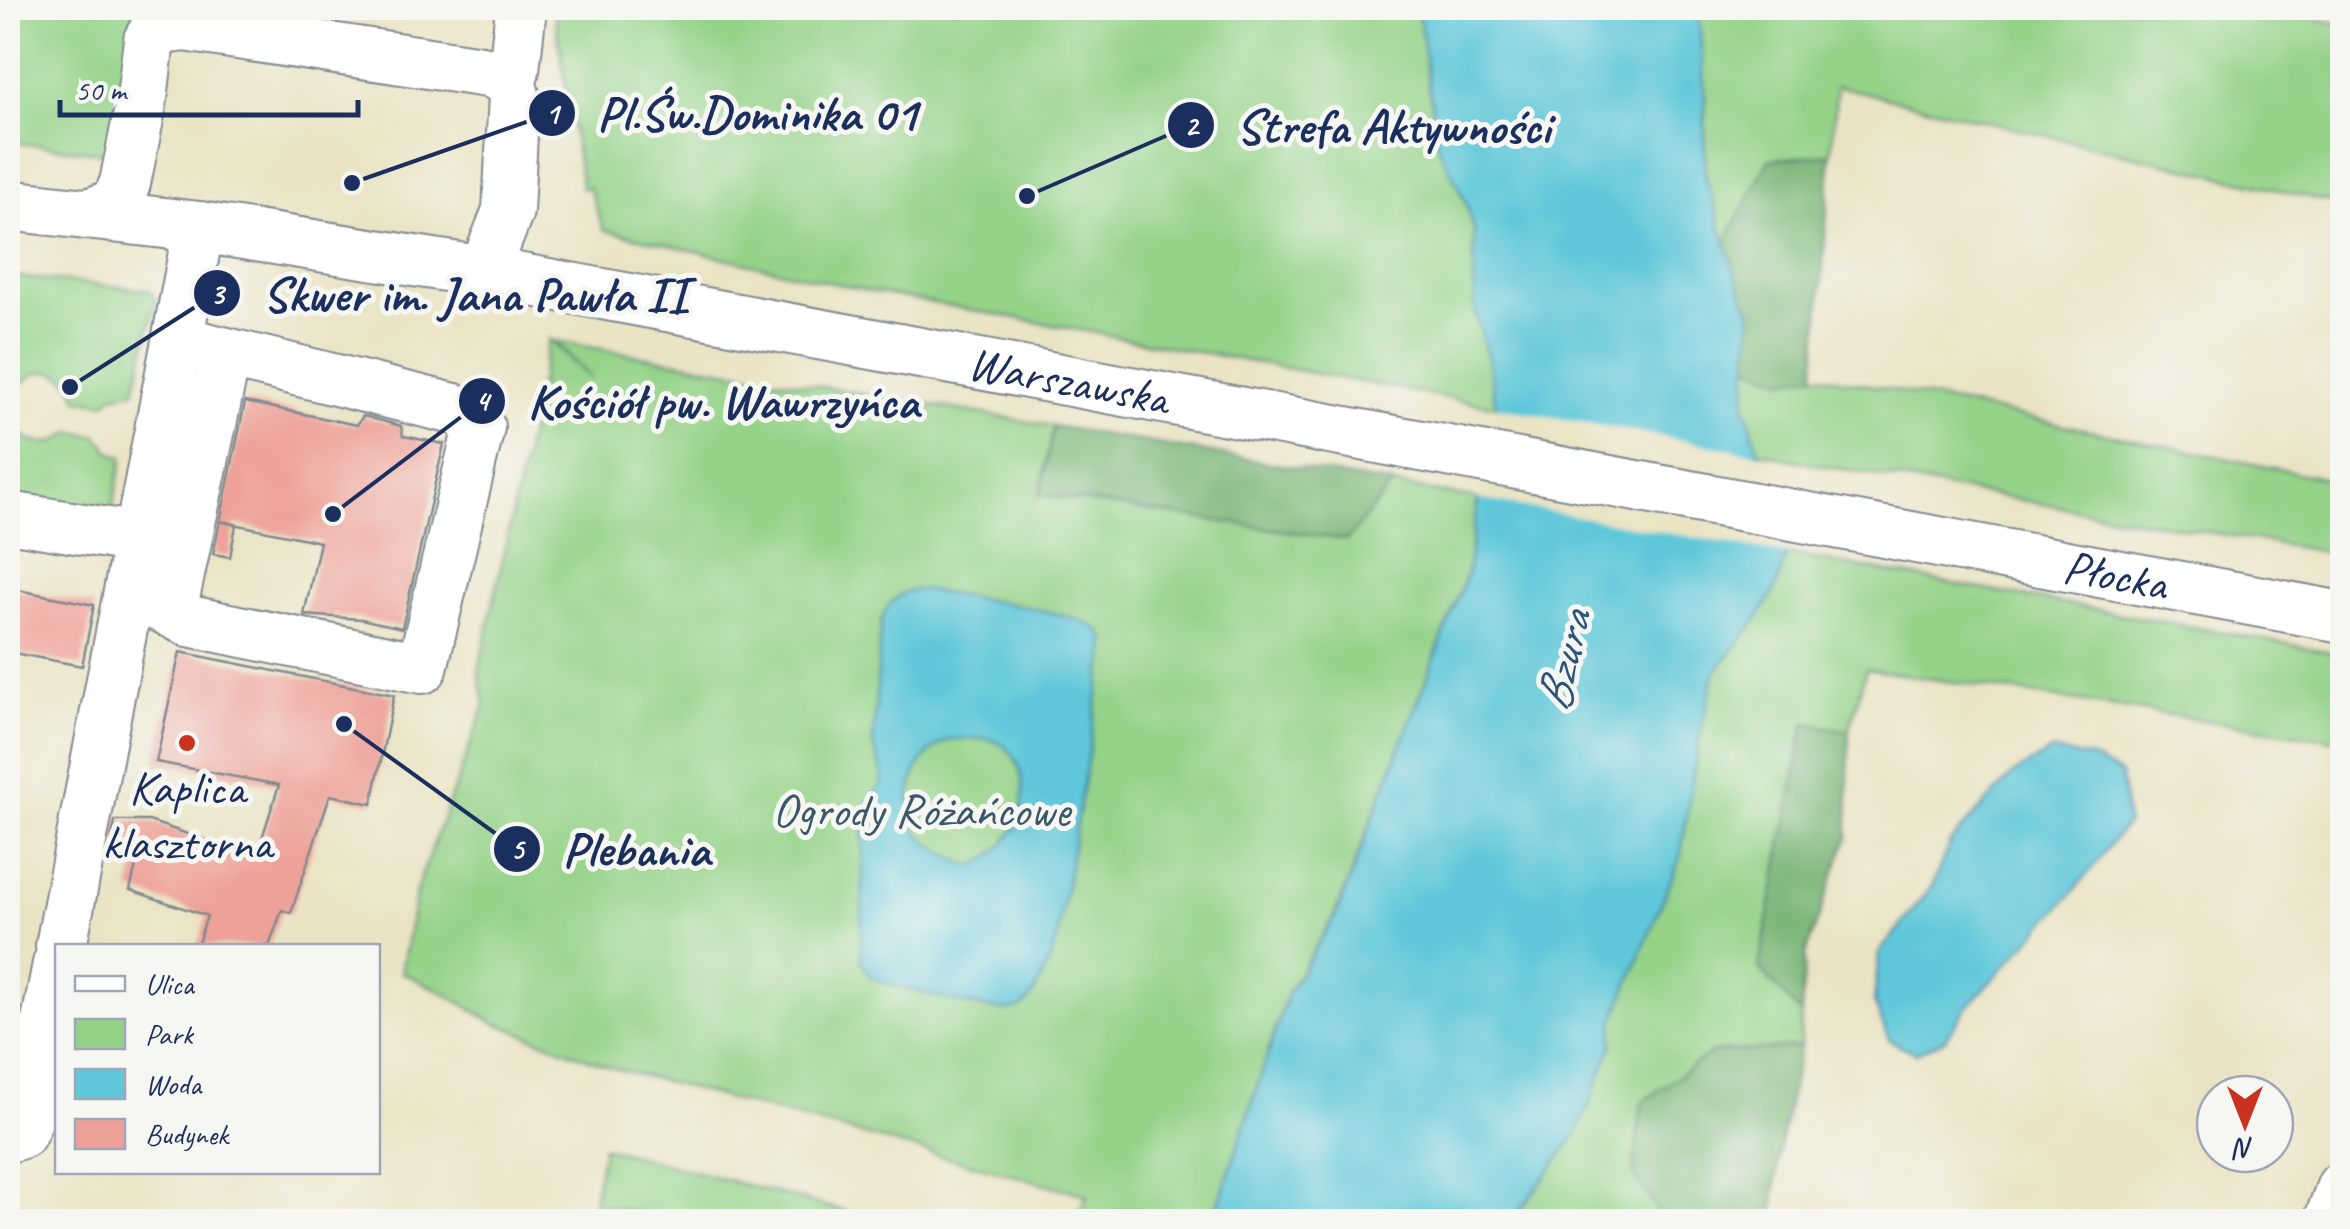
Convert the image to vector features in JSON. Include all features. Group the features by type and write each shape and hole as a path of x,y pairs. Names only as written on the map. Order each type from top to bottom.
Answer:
{"street":[{"path":"484,272 508,211 514,95 510,84 520,8"},
{"path":"88,214 108,207 119,198 126,184 149,40 156,19 494,74 510,84"},
{"name":"Warszawska","path":"8,205 199,227 484,272 1888,532"},
{"path":"62,944 150,606 202,347 199,227"},
{"path":"150,606 139,544 202,347"},
{"path":"150,606 189,621 422,668 480,426 462,411 202,347"},
{"path":"8,516 114,534 139,544"},
{"name":"Płocka","path":"1888,532 2342,617"},
{"path":"8,1137 20,1134 29,1116 55,980"},
{"path":"2329,1222 2342,1187"}],"green space":[{"path":"8,8 135,8 114,154 8,142"},
{"path":"558,8 1418,8 1437,144 1466,203 1474,230 1474,260 1496,407 868,291 604,230 589,188 582,188 555,17"},
{"path":"1698,8 2262,8 2342,24 2342,205 1837,86 1831,154 1769,160 1725,243 1705,173 1705,97"},
{"path":"1831,154 1815,374 1785,380 1748,366 1752,314 1725,243 1769,160"},
{"path":"8,276 149,290 156,299 135,391 113,395 105,403 78,399 68,381 45,371 20,386 8,384"},
{"name":"Ogrody Różańcowe","path":"549,339 590,378 555,341 1053,426 1040,494 1346,540 1392,484 1478,499 1467,574 1334,917 1288,992 1213,1221 1076,1221 1087,1195 610,1067 493,1022 401,972 417,888 485,706 479,671"},
{"path":"1748,366 1785,379 1815,374 2342,482 2342,555 1897,479 1758,451 1745,403"},
{"path":"8,414 28,439 36,442 53,442 71,432 97,436 112,453 123,457 112,511 8,499"},
{"path":"1053,426 1392,484 1347,540 1040,495"},
{"path":"1787,554 2342,654 2342,741 1866,669 1849,731 1806,723 1759,967 1801,1014 1800,1047 1711,1053 1633,1172 1664,1221 1512,1222 1576,1135 1613,1045 1614,1020 1680,858 1714,673 1773,594"},
{"path":"1805,723 1849,731 1848,836 1805,955 1801,1014 1759,968"},
{"path":"1800,1047 1780,1145 1772,1221 1664,1221 1633,1173 1642,1102 1711,1053"},
{"path":"603,1147 881,1221 676,1221 593,1203"}],"water":[{"name":"Bzura","path":"1418,8 1698,8 1705,97 1705,174 1736,277 1752,314 1745,403 1787,554 1773,594 1714,673 1680,858 1614,1020 1613,1045 1576,1135 1512,1221 1213,1222 1288,992 1335,917 1467,574 1496,407 1475,311 1474,230 1466,203 1437,144"},
{"path":"913,590 1046,611 1091,625 1105,639 1057,939 1037,987 1020,1008 975,1006 882,982 870,976 861,961 864,817 868,802 882,784 883,774 873,745 881,621 893,601","holes":["952,739 987,739 1003,745 1021,775 1023,799 1015,829 994,854 974,866 930,844 916,830 911,818 915,774 933,749"]},
{"path":"2051,751 2091,758 2121,774 2127,823 2070,896 1964,1011 1945,1039 1916,1053 1889,1040 1874,1002 1879,953 1932,886 1950,842 2012,775"}],"pier":[{"path":"1491,406 1765,455 1792,555 1473,498"}],"building":[{"path":"245,402 357,425 363,416 401,426 403,436 444,444 402,628 361,619 304,615 320,542 220,521"},
{"path":"220,521 236,525 230,557 213,554"},
{"path":"8,588 94,605 82,666 8,652"},
{"path":"180,652 394,695 372,804 330,795 291,913 282,910 270,944 198,944 207,916 130,890 138,858 110,849 115,821 149,821 256,857 279,785 156,762"}],"place":[{"name":"Pl.Św.Dominika 01","path":"352,183"},
{"name":"Strefa Aktywności","path":"1027,196"},
{"name":"Skwer im. Jana Pawła II","path":"70,387"},
{"name":"Kościół pw. Wawrzyńca","path":"333,514"},
{"name":"Plebania","path":"344,724"},
{"name":"Kaplica klasztorna","path":"187,743"}]}
